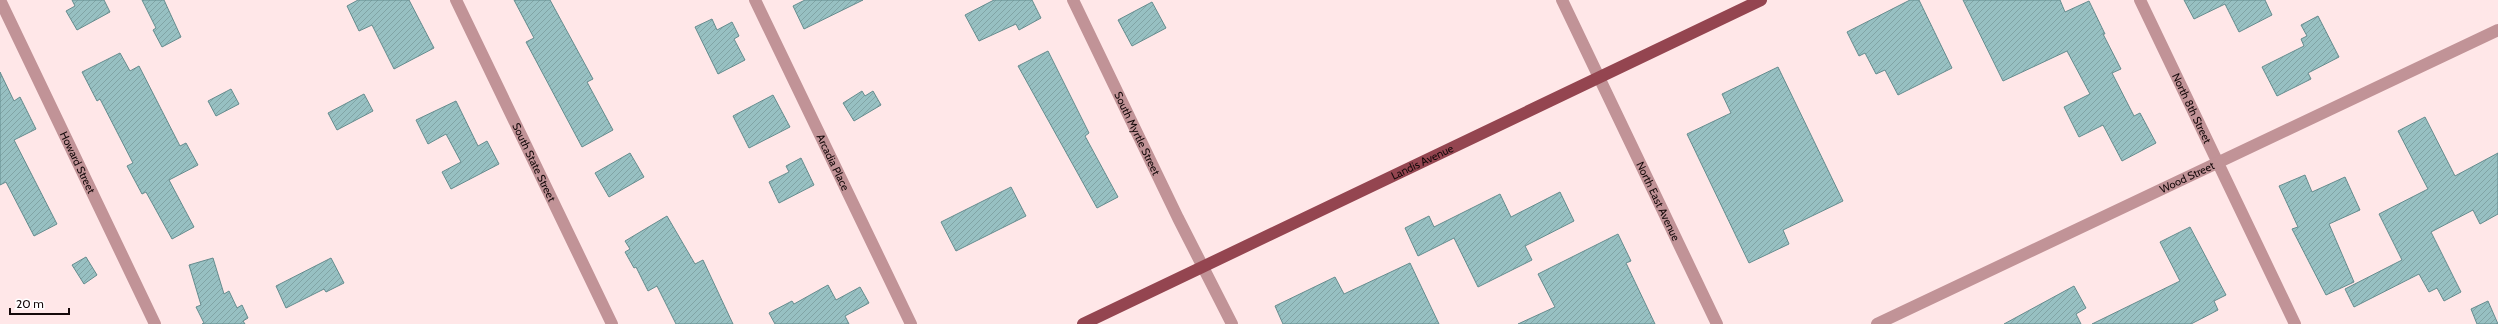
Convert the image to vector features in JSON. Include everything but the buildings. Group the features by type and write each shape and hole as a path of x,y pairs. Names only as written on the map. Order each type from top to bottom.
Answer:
{"main road":[{"name":"Landis Avenue","path":"1084,324 1761,0"}],"street":[{"name":"Howard Street","path":"0,0 155,324"},
{"name":"South State Street","path":"456,0 612,324"},
{"name":"Arcadia Place","path":"755,0 911,324"},
{"name":"South Myrtle Street","path":"1073,0 1232,324"},
{"name":"North East Avenue","path":"1562,0 1717,324"},
{"name":"North 8th Street","path":"2140,0 2295,324"},
{"name":"Wood Street","path":"1877,324 2218,164 2498,30"}]}
